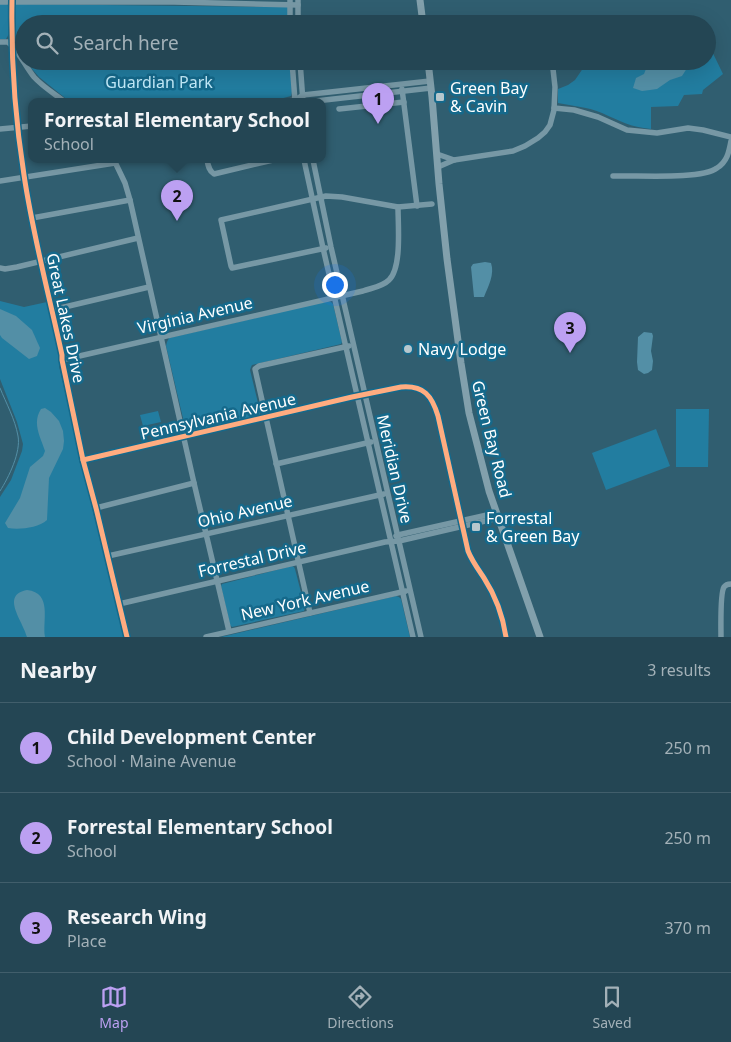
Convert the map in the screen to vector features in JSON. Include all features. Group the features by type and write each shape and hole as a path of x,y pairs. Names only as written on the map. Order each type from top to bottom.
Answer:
{"main road":[{"path":"420,0 422,15"},
{"name":"Green Bay Road","path":"429,70 447,259 464,384 480,459 497,515 540,637"}],"street":[{"name":"Great Lakes Drive","path":"12,1 17,127 24,176 83,460 127,637"},
{"path":"0,2 298,2 298,15"},
{"path":"290,2 290,15"},
{"path":"0,42 8,42 15,49"},
{"path":"28,70 36,79 60,98"},
{"path":"293,70 295,98"},
{"path":"301,70 302,98"},
{"path":"438,167 454,160 513,151 538,138 550,125 552,118 555,87 553,70"},
{"path":"298,98 302,95 402,84 431,85"},
{"path":"402,84 417,206"},
{"path":"326,100 402,92 431,85"},
{"path":"339,109 404,102"},
{"path":"554,108 589,114 628,130 657,133 688,128 731,137"},
{"path":"0,129 28,126"},
{"path":"613,176 691,176 708,173 718,168 724,162 731,141"},
{"path":"437,154 454,160"},
{"path":"0,181 108,163"},
{"path":"114,163 130,200 183,437 230,631"},
{"path":"208,163 211,172 214,174 260,163"},
{"name":"Meridian Drive","path":"305,163 413,637"},
{"name":"Meridian Drive","path":"314,163 353,345 421,637"},
{"path":"331,247 232,268 221,220 330,196 398,207 432,204"},
{"path":"32,218 130,200"},
{"name":"Virginia Avenue","path":"62,360 380,286 391,278 396,270 398,257 398,207"},
{"path":"0,268 17,267 138,238"},
{"path":"52,310 149,287"},
{"path":"310,613 255,369 259,366 353,345"},
{"name":"Pennsylvania Avenue","path":"83,460 401,386 419,388 431,398 438,416 465,541 472,561 484,578 499,609 506,637"},
{"path":"276,464 375,442"},
{"path":"96,508 194,484"},
{"name":"Ohio Avenue","path":"108,556 388,492"},
{"name":"Forrestal Drive","path":"119,604 497,515"},
{"path":"721,637 722,593 723,588 728,584"},
{"name":"New York Avenue","path":"206,637 410,590"}],"green space":[{"path":"0,3 6,3 9,7 9,34 6,39 0,39"},
{"path":"15,4 288,7 288,15 15,15 15,49 14,6"},
{"path":"716,60 723,74 703,90 702,94 684,95 678,106 651,107 651,129 631,125 591,109 558,103 558,89 575,80 582,70 716,70"},
{"name":"Guardian Park","path":"33,70 291,70 292,92 291,96 284,98 65,98"},
{"path":"0,301 24,307 47,302 59,353 59,366 124,637 0,637 0,497 11,480 23,444 17,422 0,379"},
{"path":"327,301 333,304 341,344 252,365 250,370 260,415 186,431 166,346 169,338"},
{"path":"676,409 709,409 708,467 676,467"},
{"path":"158,411 161,422 143,426 140,415"},
{"path":"656,429 670,466 606,490 592,453"},
{"path":"292,566 295,569 305,608 304,611 232,627 230,625 222,584"},
{"path":"396,596 401,599 410,637 221,637"}],"shaded area":[{"path":"646,70 686,70 682,76 670,80 657,89 642,91 633,88 636,78 644,74"},
{"path":"491,263 492,272 490,280 484,297 474,297 471,267 473,264"},
{"path":"0,309 16,316 32,330 40,348 37,356 29,359 2,338 0,335"},
{"path":"644,332 652,333 653,336 651,351 653,361 652,370 644,374 638,370 637,362 638,337"},
{"path":"45,408 59,421 64,441 63,449 49,478 47,520 39,525 28,528 8,528 5,523 20,498 30,467 43,456 45,451 39,435 37,419 41,409"},
{"path":"27,590 35,592 43,602 45,609 45,637 27,637 15,609 15,597"}],"waterway":[{"path":"0,388 15,423 18,436 18,449 14,464 0,491"}],"cycle path":[{"path":"12,0 12,44 16,110 28,198 83,460 127,637"},
{"path":"83,460 352,397 401,387 421,390 430,398 438,416 468,551 495,599 501,614 506,637"}],"place":[{"name":"Green Bay & Cavin","path":"440,97"},
{"name":"Child Development Center","path":"378,124"},
{"name":"Forrestal Elementary School","path":"177,221"},
{"name":"Navy Lodge","path":"408,349"},
{"name":"Research Wing","path":"570,353"},
{"name":"Forrestal & Green Bay","path":"476,527"}]}
